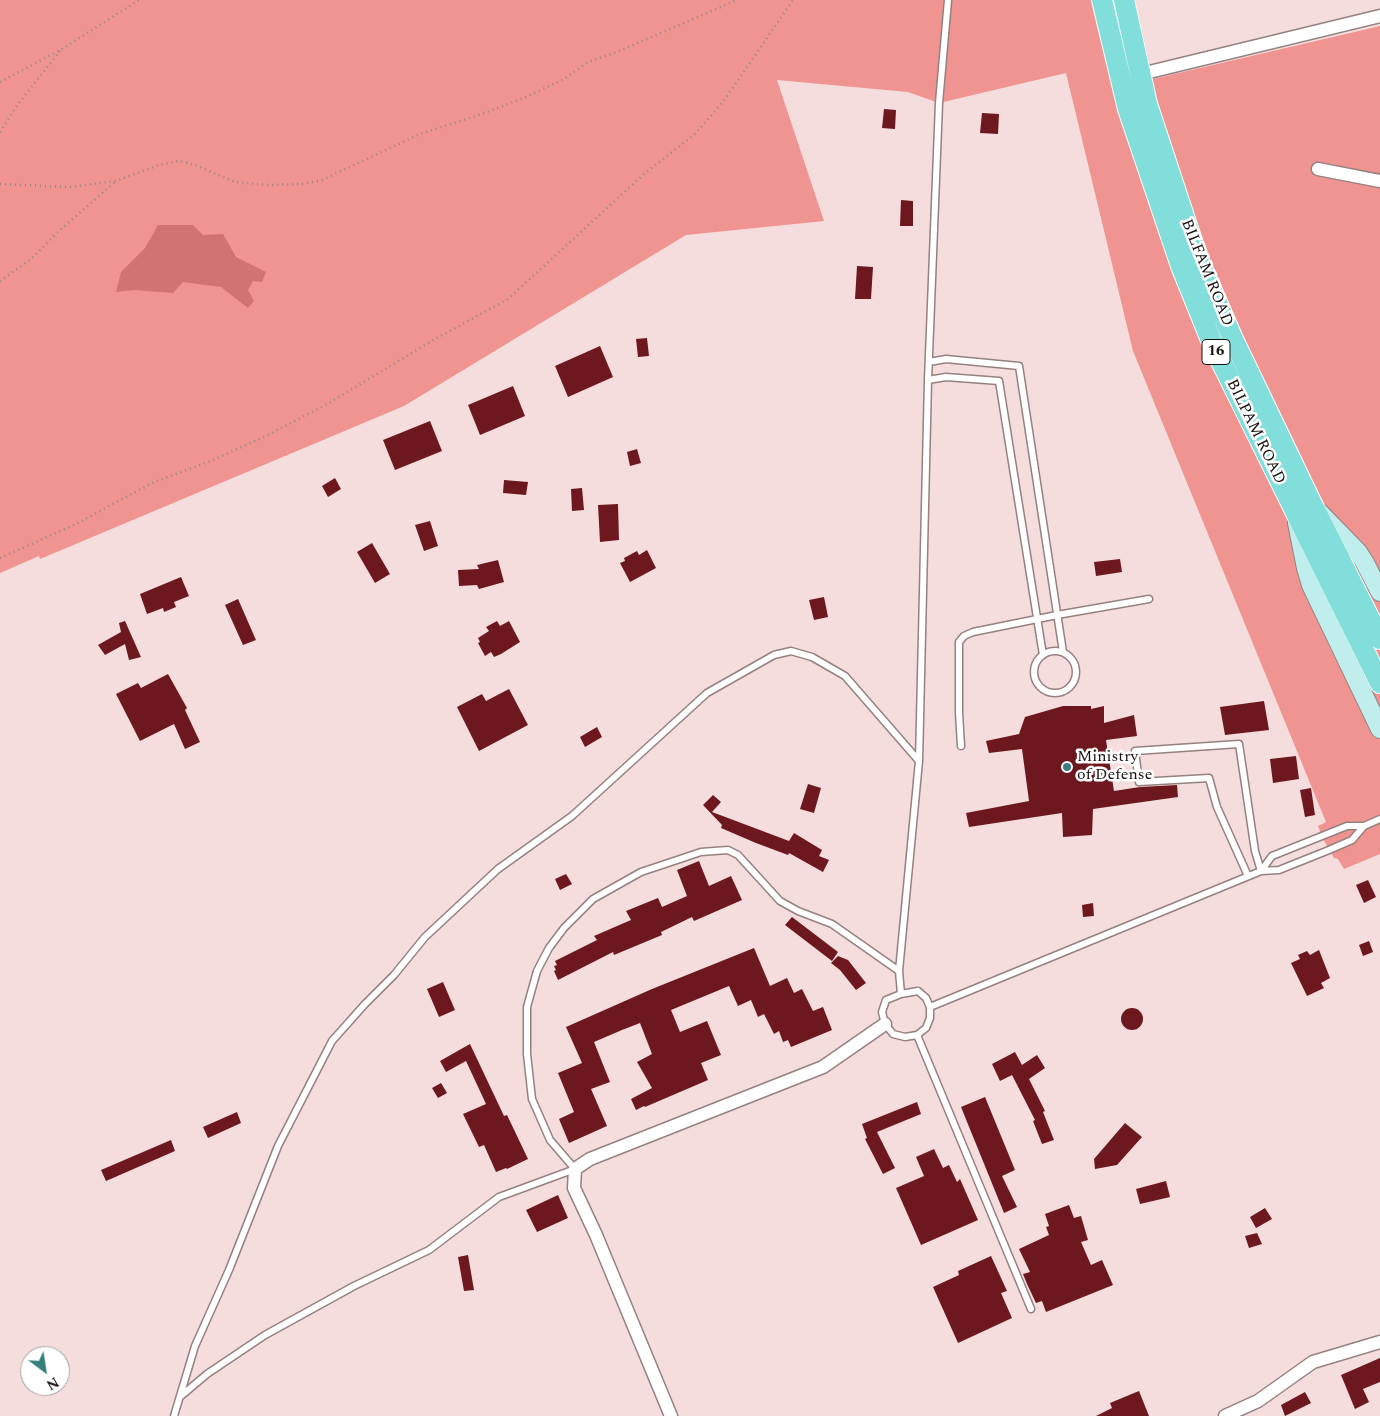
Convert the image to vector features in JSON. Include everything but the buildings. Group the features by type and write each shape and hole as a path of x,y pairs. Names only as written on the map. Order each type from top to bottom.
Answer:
{"main road":[{"name":"BILPAM ROAD","path":"1102,0 1128,108 1181,266 1213,345 1304,509 1380,683"},
{"name":"BILFAM ROAD","path":"1124,0 1147,104 1198,259 1304,509 1380,639"}],"street":[{"path":"1140,74 1380,16"},
{"path":"1318,169 1380,181"},
{"path":"1304,509 1358,552 1380,592"},
{"path":"1304,509 1306,568 1311,585 1380,729"},
{"path":"671,1416 596,1235 574,1188 575,1170 590,1159 823,1067 885,1024"},
{"path":"1224,1416 1258,1401 1313,1362 1380,1342"}],"lane":[{"path":"901,994 899,970 919,761 928,380 939,103 948,0"},
{"path":"929,362 946,359 1019,366 1063,652"},
{"path":"928,380 946,376 1000,381 1043,655"},
{"path":"961,746 959,642 964,636 973,632 1057,615 1149,599"},
{"path":"174,1416 195,1346 229,1270 278,1146 332,1041 394,975 425,937 498,869 572,816 707,693 774,655 791,651 812,657 845,676 919,761"},
{"path":"1052,651 1063,652 1075,664 1076,678 1068,689 1062,693 1048,693 1036,684 1033,670 1035,663 1043,655 1052,651"},
{"path":"1248,876 1217,807 1209,778 1139,782 1135,751 1239,744 1255,851 1261,870"},
{"path":"1261,870 1272,856 1348,826 1364,826 1380,819"},
{"path":"930,1007 1261,870 1279,870 1352,840 1364,826"},
{"path":"180,1396 207,1374 265,1335 354,1286 429,1250 499,1197 575,1170 550,1140 532,1099 527,1054 527,1007 536,970 548,948 564,928 593,899 641,872 700,852 728,850 738,855 780,900 798,911 832,924 899,970"},
{"path":"918,991 926,998 930,1007 930,1018 926,1028 917,1035 905,1037 893,1034 885,1024 882,1012 886,1000 901,994 918,991"},
{"path":"917,1035 1031,1309"}],"path":[{"path":"0,82 62,49 139,0"},
{"path":"0,184 70,187 116,181 159,165 179,161 195,165 236,182 270,185 302,184 322,180 420,134 482,114 526,97 564,79 588,62 617,52 737,0"},
{"path":"0,558 74,525 152,483 274,432 329,403 435,339 508,299 644,174 695,134 723,102 793,0"},
{"path":"0,132 18,104 62,49"},
{"path":"0,281 31,259 60,230 116,181"}],"shaded area":[{"path":"0,0 1135,0 1153,79 1380,26 1380,854 1344,869 1338,859 1334,858 1322,837 1318,826 1326,822 1133,351 1066,73 939,103 908,92 777,80 824,221 686,235 404,406 40,559 39,556 0,573"},
{"path":"158,225 193,225 203,235 223,234 236,257 266,272 262,282 253,281 248,290 254,301 248,308 221,287 183,282 173,293 134,290 116,292 121,272 145,248"}],"place":[{"name":"Ministry of Defense","path":"1067,767"}]}
